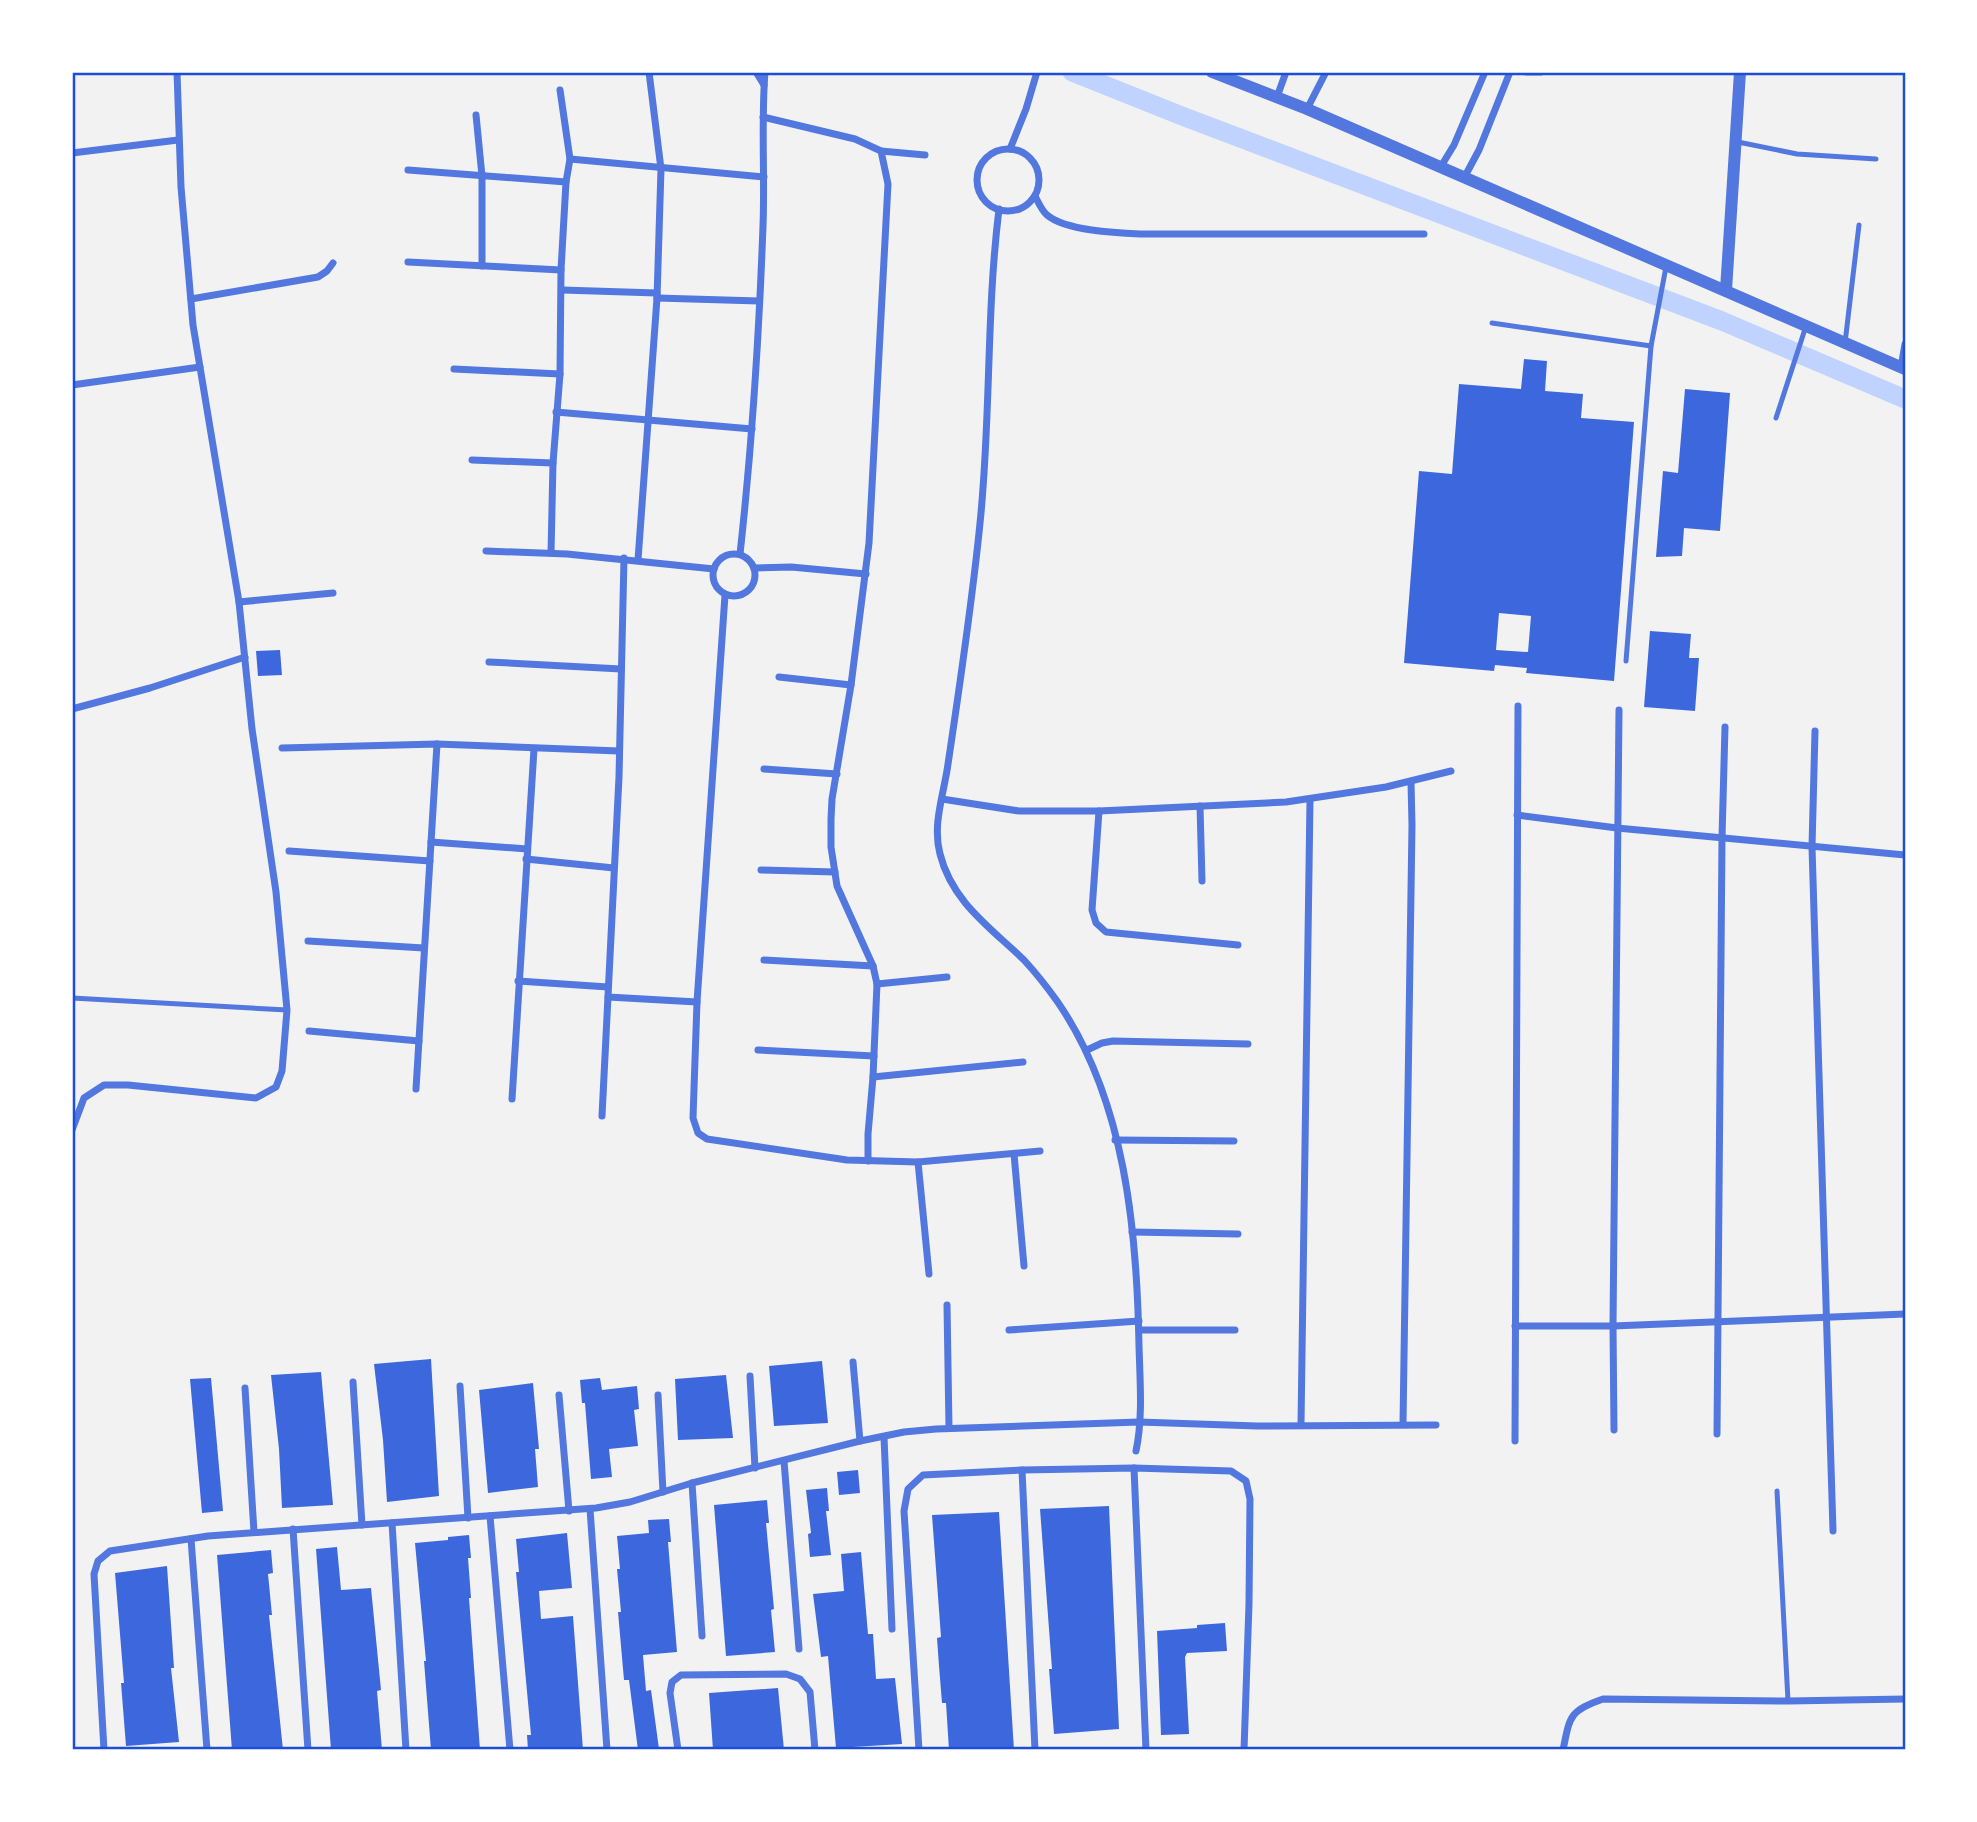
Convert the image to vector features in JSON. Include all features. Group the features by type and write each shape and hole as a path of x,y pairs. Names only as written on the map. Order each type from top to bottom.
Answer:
{"street":[{"path":"72,1130 84,1098 104,1085 256,1098 276,1087 282,1071 287,1010 276,892 252,729 239,601 191,299 178,140 177,72"},
{"path":"638,560 657,295 661,169 649,72"},
{"path":"756,72 764,86"},
{"path":"740,554 752,429 759,301 765,177 765,72"},
{"path":"1010,149 1027,109 1037,72"},
{"path":"1212,72 1307,109 1726,290 1804,331 1845,344 1903,368 1905,344"},
{"path":"1277,97 1286,72"},
{"path":"1307,109 1326,72"},
{"path":"1440,168 1454,145 1485,72"},
{"path":"1464,178 1479,150 1510,72"},
{"path":"1526,72 1541,72"},
{"path":"1726,290 1740,72"},
{"path":"551,553 553,463 560,374 561,270 566,182 570,159 560,90"},
{"path":"476,116 482,176 482,266"},
{"path":"763,117 855,139 881,151 926,155"},
{"path":"72,153 178,140"},
{"path":"1010,149 1022,152 1032,160 1038,171 1039,184 1035,196 1028,204 1019,209 999,209 988,203 980,193 977,181 980,168 987,158 998,151 1010,149"},
{"path":"868,1161 877,984 873,966 843,902 831,847 831,819 870,543 888,184 881,151"},
{"path":"570,159 765,177"},
{"path":"408,170 566,182"},
{"path":"1035,196 1048,215 1070,225 1102,232 1424,234"},
{"path":"999,209 989,316 981,522 948,768 937,821 939,851 947,875 970,911 1026,962 1056,1001 1087,1051 1107,1108 1120,1158 1132,1232 1139,1321 1139,1422 1136,1451"},
{"path":"408,262 561,270"},
{"path":"191,299 318,276 327,271 333,263"},
{"path":"562,290 759,301"},
{"path":"72,385 200,367"},
{"path":"454,369 560,374"},
{"path":"556,412 752,429"},
{"path":"471,460 553,463"},
{"path":"486,551 624,558 714,569"},
{"path":"740,554 746,557 754,568 755,582 746,594 732,597 724,594 714,581 714,569 716,563 726,555 740,554"},
{"path":"602,1116 619,751 624,558"},
{"path":"754,568 791,567 866,574"},
{"path":"239,601 333,593"},
{"path":"724,594 697,1002 693,1118 698,1133 707,1139 868,1161 918,1162 1040,1151"},
{"path":"72,709 150,688 245,657"},
{"path":"489,662 621,669"},
{"path":"779,677 851,684"},
{"path":"1515,1441 1518,706"},
{"path":"1614,1430 1619,710"},
{"path":"1717,1434 1725,727"},
{"path":"1815,730 1812,848 1833,1531"},
{"path":"282,748 437,744 619,751"},
{"path":"416,1089 437,744"},
{"path":"512,1099 534,749"},
{"path":"764,769 837,774"},
{"path":"942,799 1019,811 1099,811 1310,800 1411,782 1451,771"},
{"path":"1403,1424 1411,782"},
{"path":"1301,1424 1310,800"},
{"path":"1200,806 1202,881"},
{"path":"1099,811 1092,909 1096,923 1106,932 1238,945"},
{"path":"1517,815 1617,828 1905,855"},
{"path":"431,842 527,849"},
{"path":"289,851 430,861"},
{"path":"526,859 614,868"},
{"path":"761,870 835,872"},
{"path":"308,941 424,948"},
{"path":"764,960 873,966"},
{"path":"877,984 947,977"},
{"path":"518,981 608,987"},
{"path":"607,997 697,1002"},
{"path":"309,1031 419,1041"},
{"path":"1087,1051 1113,1041 1248,1044"},
{"path":"758,1049 874,1056"},
{"path":"873,1077 1023,1062"},
{"path":"1115,1140 1234,1141"},
{"path":"1014,1154 1024,1266"},
{"path":"918,1162 929,1274"},
{"path":"1132,1232 1238,1234"},
{"path":"947,1305 949,1428"},
{"path":"1516,1326 1613,1326 1905,1314"},
{"path":"1009,1330 1139,1321"},
{"path":"1139,1330 1235,1329"},
{"path":"853,1362 860,1441"},
{"path":"750,1376 755,1468"},
{"path":"353,1382 362,1525"},
{"path":"460,1386 468,1518"},
{"path":"245,1388 254,1532"},
{"path":"559,1395 569,1511"},
{"path":"658,1395 663,1492"},
{"path":"104,1750 94,1574 98,1561 110,1551 254,1532 590,1509 630,1502 692,1483 904,1432 1139,1422 1257,1426 1436,1424"},
{"path":"884,1437 892,1629"},
{"path":"784,1461 799,1649"},
{"path":"1134,1468 1146,1750"},
{"path":"919,1750 904,1511 908,1489 923,1475 1134,1468 1231,1471 1246,1481 1250,1499 1250,1591 1244,1750"},
{"path":"1022,1470 1035,1750"},
{"path":"692,1483 702,1636"},
{"path":"590,1509 607,1750"},
{"path":"490,1516 510,1750"},
{"path":"392,1523 406,1750"},
{"path":"293,1530 308,1750"},
{"path":"191,1539 207,1750"},
{"path":"678,1750 670,1693 671,1682 681,1675 786,1674 800,1679 810,1692 815,1750"},
{"path":"1563,1750 1570,1719 1583,1706 1603,1699 1788,1702 1905,1699"}],"lane":[{"path":"1737,142 1797,155 1877,159"},
{"path":"1845,344 1859,225"},
{"path":"1626,661 1652,332 1666,265"},
{"path":"1492,323 1651,346"},
{"path":"1776,418 1804,331"},
{"path":"72,998 287,1010"},
{"path":"1777,1491 1788,1702"}],"building":[{"path":"1524,359 1547,361 1545,391 1583,394 1581,418 1634,422 1614,681 1526,673 1527,668 1495,665 1494,671 1404,663 1419,471 1452,474 1459,384 1521,389","holes":["1499,613 1531,616 1528,652 1496,650"]},
{"path":"1685,389 1730,393 1720,531 1684,528 1682,556 1656,557 1663,471 1678,473"},
{"path":"1650,631 1691,634 1689,658 1699,658 1695,711 1644,707"},
{"path":"280,650 282,675 258,676 256,651"},
{"path":"431,1359 439,1496 387,1502 374,1364"},
{"path":"822,1361 828,1423 774,1426 769,1366"},
{"path":"321,1372 333,1505 282,1508 271,1375"},
{"path":"726,1375 733,1438 678,1440 675,1379"},
{"path":"211,1378 223,1511 202,1513 190,1379"},
{"path":"600,1378 602,1390 637,1386 639,1409 634,1410 638,1446 609,1449 612,1477 591,1479 585,1403 582,1403 580,1380"},
{"path":"533,1383 539,1449 535,1449 538,1487 488,1493 479,1390"},
{"path":"858,1470 860,1493 839,1495 837,1472"},
{"path":"827,1488 829,1511 826,1511 831,1555 810,1557 808,1534 811,1533 806,1490"},
{"path":"767,1500 769,1523 766,1523 775,1652 726,1656 714,1505"},
{"path":"1109,1506 1119,1729 1054,1734 1040,1509"},
{"path":"999,1512 1014,1750 949,1750 946,1703 942,1703 939,1666 937,1638 941,1637 932,1515"},
{"path":"669,1519 671,1542 668,1542 677,1652 643,1655 646,1691 651,1690 659,1749 638,1750 629,1680 624,1680 618,1612 621,1612 617,1536 649,1533 648,1520"},
{"path":"567,1533 572,1588 539,1591 541,1619 573,1616 583,1750 528,1750 527,1735 531,1735 516,1572 519,1572 516,1539"},
{"path":"469,1535 469,1598 480,1750 431,1750 415,1543"},
{"path":"337,1547 341,1590 371,1588 381,1690 377,1691 382,1750 331,1750 316,1549"},
{"path":"271,1550 273,1573 268,1574 272,1615 269,1615 283,1750 232,1750 217,1555"},
{"path":"861,1552 868,1634 873,1634 876,1679 895,1678 902,1744 836,1748 828,1656 821,1657 813,1594 844,1591 841,1554"},
{"path":"167,1566 174,1668 171,1668 179,1742 126,1746 115,1573"},
{"path":"1225,1623 1227,1651 1187,1653 1185,1657 1189,1734 1161,1735 1157,1631"},
{"path":"778,1688 784,1750 713,1750 709,1693"}],"waterway":[{"path":"1072,72 1722,321 1905,399"}]}
